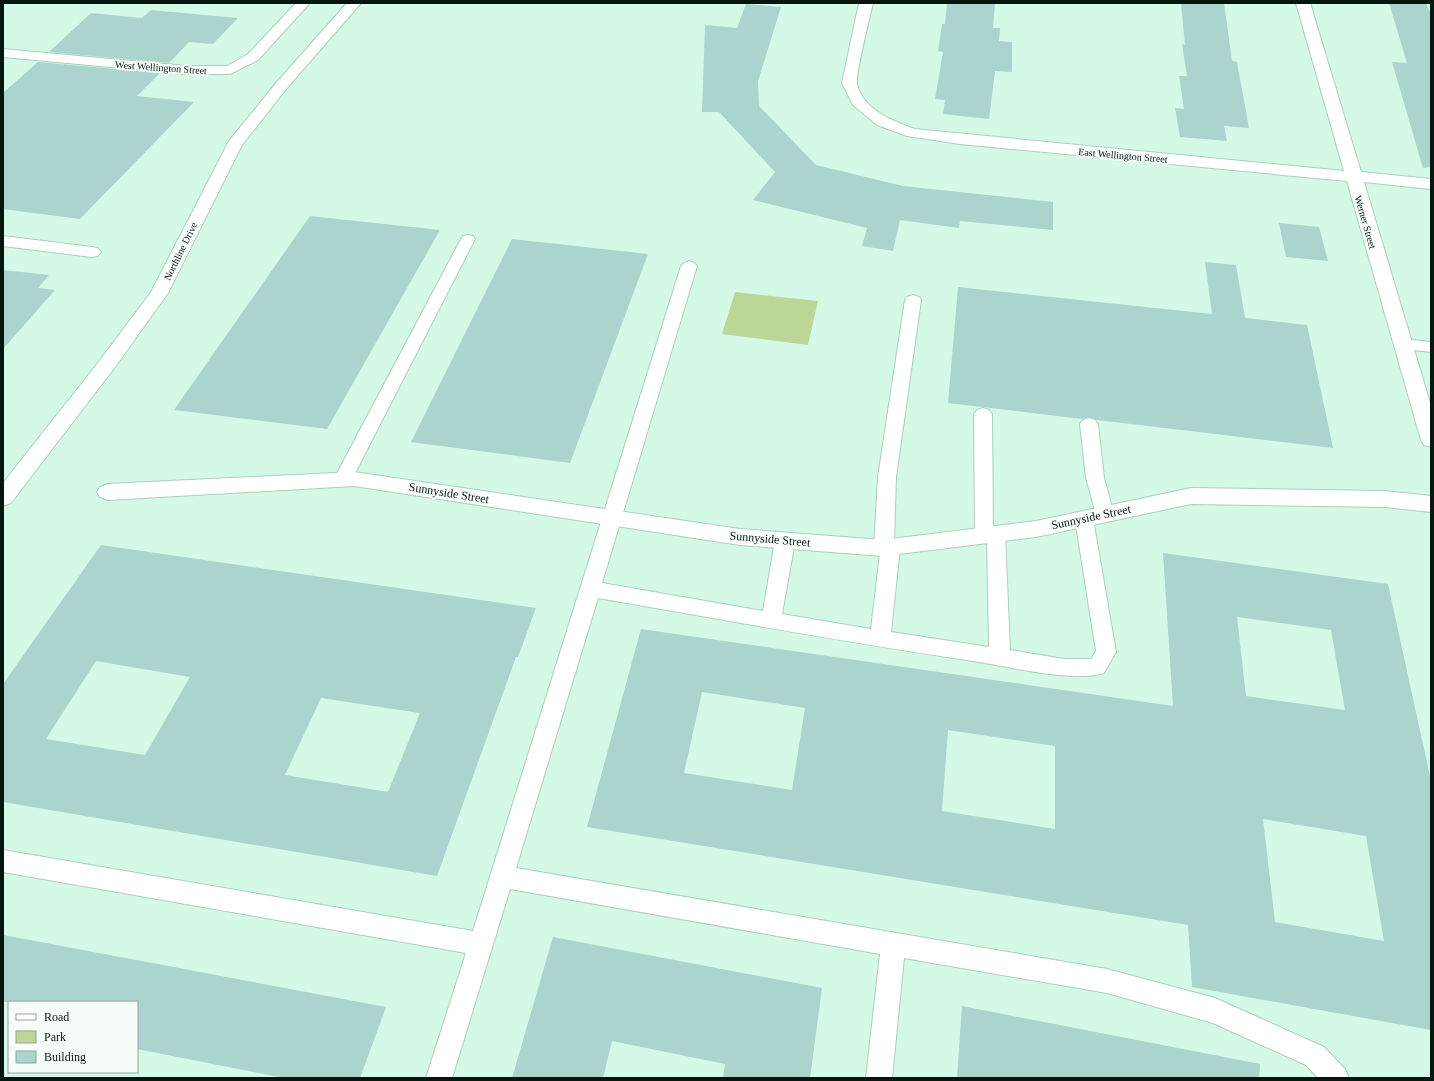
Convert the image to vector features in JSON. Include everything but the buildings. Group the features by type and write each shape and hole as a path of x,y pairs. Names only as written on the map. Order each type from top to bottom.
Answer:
{"street":[{"name":"Northline Drive","path":"3,498 108,363 159,293 235,144 282,85 354,3"},
{"name":"East Wellington Street","path":"866,3 849,83 858,102 882,122 912,133 968,140 1431,184"},
{"name":"Werner Street","path":"1303,3 1431,440"},
{"name":"West Wellington Street","path":"3,53 186,70 230,70 253,57 300,6"},
{"path":"3,241 92,252"},
{"name":"Sunnyside Street","path":"108,492 343,478 740,537 887,547 1036,529 1191,496 1385,499 1431,504"}],"lane":[{"path":"343,478 468,239"},
{"path":"439,1078 613,518 689,266"},
{"path":"880,639 887,547 888,477 913,300"},
{"path":"1402,344 1431,347"},
{"path":"983,414 990,535 1000,657"},
{"path":"1089,424 1095,478 1105,514"},
{"path":"591,589 880,639 1064,667 1097,667 1106,652 1084,519"},
{"path":"771,620 785,541"},
{"path":"3,860 481,944"},
{"path":"502,878 1107,981 1215,1011 1315,1056 1336,1078"},
{"path":"879,1078 893,945"}],"green space":[{"path":"735,292 818,301 808,345 722,334"}]}
